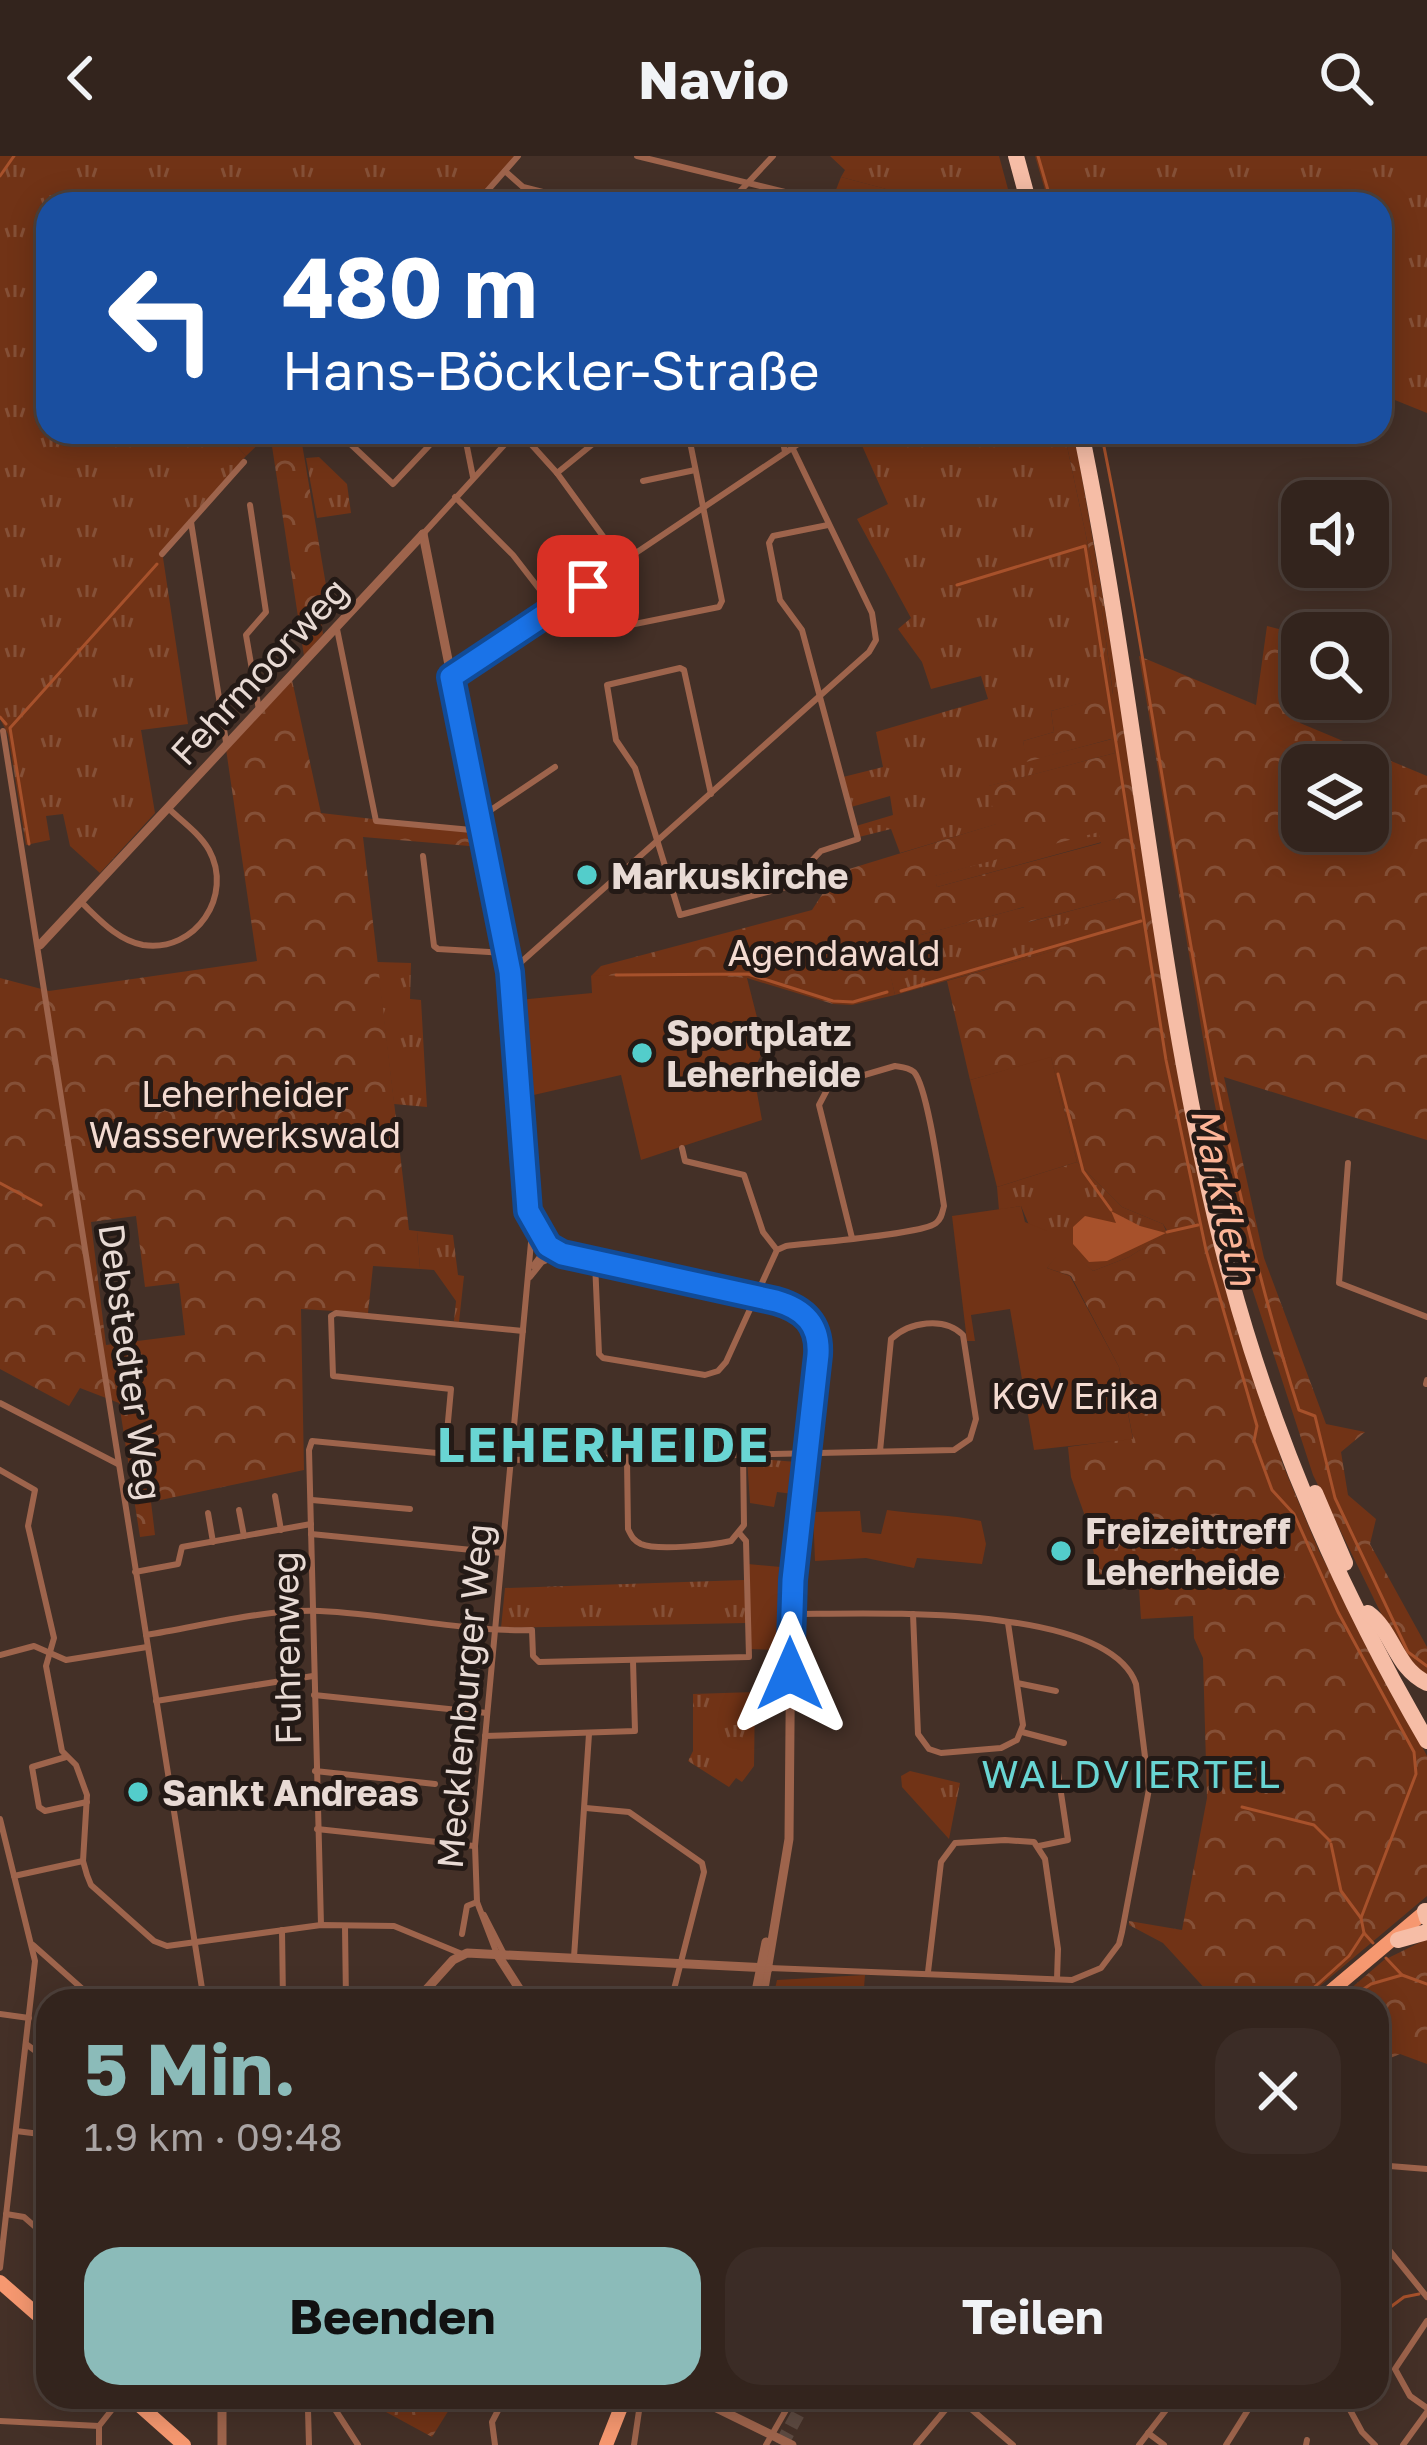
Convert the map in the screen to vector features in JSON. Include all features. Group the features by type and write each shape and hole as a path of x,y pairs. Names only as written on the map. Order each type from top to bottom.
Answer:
{"highway":[{"path":"1016,156 1026,192"},
{"path":"1028,156 1037,192"},
{"path":"1083,444 1183,1050 1227,1262 1274,1416 1317,1528 1427,1741"},
{"path":"1094,444 1194,1047 1226,1212 1254,1320 1286,1420 1368,1613 1427,1720"},
{"path":"1368,1613 1378,1620 1401,1663 1427,1683"},
{"path":"1398,1940 1427,1932"}],"main road":[{"path":"1363,1966 1427,1913"},
{"path":"1334,1989 1427,1913"},
{"path":"0,2282 36,2314"},
{"path":"140,2409 184,2445"},
{"path":"602,2445 611,2409"},
{"path":"602,2445 619,2409"}],"street":[{"path":"488,192 518,156"},
{"path":"637,156 775,192"},
{"path":"739,192 773,156"},
{"path":"505,171 523,188 540,192"},
{"path":"355,444 393,484 431,444"},
{"path":"466,444 473,477"},
{"name":"Fehrmoorweg","path":"40,945 506,444"},
{"path":"530,444 557,472 622,562"},
{"path":"557,472 593,444"},
{"path":"455,497 513,555 554,608 592,631 722,604 690,444"},
{"path":"510,972 869,652 877,628 787,444"},
{"path":"451,677 797,444"},
{"path":"161,554 244,462"},
{"path":"643,481 695,470"},
{"path":"250,505 266,612 246,635 259,710"},
{"path":"191,522 226,745"},
{"path":"711,794 684,670 607,685 616,740 635,768 660,840 676,911 686,916 786,887 821,851 858,839 802,630 780,600 769,543 773,536 828,524"},
{"name":"Mecklenburger Weg","path":"423,534 510,972 532,1232 475,1846 479,1904 501,1954"},
{"path":"337,628 376,820 482,831"},
{"name":"Debstedter Weg","path":"2,735 40,945 202,1989"},
{"path":"479,818 555,767"},
{"path":"81,902 112,931 145,945 178,941 203,922 217,891 216,866 204,842 169,808"},
{"path":"423,856 434,946 506,953"},
{"path":"777,1250 926,1228 941,1216 944,1206 931,1129 917,1078 905,1067 828,1088 819,1106 852,1238"},
{"path":"682,1148 685,1161 744,1174 763,1232 777,1250"},
{"path":"1348,1163 1339,1283 1427,1316"},
{"name":"Mecklenburger Weg","path":"528,1211 548,1246 528,1280"},
{"path":"532,1232 562,1254 800,1310 816,1332 818,1355 790,1614 791,1808 785,1869 760,1989"},
{"path":"529,1264 548,1246"},
{"path":"595,1262 599,1354 612,1363 706,1375 726,1363 777,1250"},
{"path":"528,1280 542,1262 562,1254"},
{"path":"523,1331 336,1313 331,1316 333,1376 451,1389 445,1454 511,1460 627,1460 954,1450 970,1439 976,1418 963,1335 955,1327 942,1323 909,1327 891,1339 880,1451"},
{"path":"0,1402 118,1464"},
{"name":"Fuhrenweg","path":"321,1925 310,1443 445,1454"},
{"path":"627,1460 628,1529 638,1542 648,1546 723,1544 740,1534 744,1525 743,1455"},
{"path":"0,1470 35,1490 28,1526 54,1638 46,1666 62,1751 83,1779 83,1861 91,1885 154,1941 167,1946 345,1925 404,1927 462,1954 1057,1979 1088,1977 1102,1967 1119,1945 1149,1789 1136,1684 1126,1665 1094,1644 983,1616 790,1614"},
{"path":"275,1496 281,1530"},
{"path":"310,1500 410,1509"},
{"path":"239,1510 244,1536"},
{"path":"208,1513 213,1542"},
{"path":"135,1572 178,1564 182,1547 281,1530 311,1529 502,1553"},
{"path":"146,1635 313,1611 495,1631 532,1630 533,1656 538,1662 749,1657 746,1540 740,1534"},
{"path":"913,1614 918,1734 922,1744 941,1753 1001,1748 1014,1743 1022,1732 1007,1621"},
{"path":"0,1654 34,1646 66,1660 147,1648"},
{"path":"485,1736 632,1733 637,1726 634,1660"},
{"path":"156,1701 314,1676"},
{"path":"1017,1682 1057,1691"},
{"path":"314,1695 487,1712"},
{"path":"1022,1732 1064,1742"},
{"path":"574,1957 589,1734"},
{"path":"67,1757 32,1767 39,1807 45,1811 86,1802"},
{"path":"315,1772 435,1784"},
{"path":"1039,1846 1068,1840 1058,1773"},
{"path":"586,1808 629,1812 702,1863 704,1872 674,1989"},
{"path":"0,1819 35,1960 0,2267"},
{"path":"317,1829 475,1846"},
{"path":"928,1973 941,1862 948,1849 960,1841 1028,1840 1039,1846 1045,1859 1058,1949 1057,1979"},
{"path":"14,1876 83,1861"},
{"name":"Mecklenburger Weg","path":"462,1934 467,1906 479,1904"},
{"path":"345,1925 346,1989"},
{"path":"282,1930 283,1989"},
{"path":"30,1943 82,1989"},
{"path":"428,1989 462,1954"},
{"path":"501,1954 521,1989"},
{"path":"0,2014 29,2018"},
{"path":"26,2044 36,2051"},
{"path":"16,2131 36,2134"},
{"path":"1389,2166 1427,2169"},
{"path":"6,2214 24,2217 36,2228"},
{"path":"1389,2250 1427,2297"},
{"path":"1403,2445 1427,2410 1410,2396 1395,2369 1427,2321"},
{"path":"98,2445 99,2426 115,2409"},
{"path":"222,2409 222,2445"},
{"path":"309,2409 309,2445"},
{"path":"335,2409 358,2445"},
{"path":"495,2445 492,2422 499,2409"},
{"path":"634,2445 639,2409"},
{"path":"715,2409 768,2440 792,2445"},
{"path":"768,2440 787,2409"},
{"path":"916,2445 947,2409"},
{"path":"971,2409 1013,2445"},
{"path":"1138,2445 1167,2409"},
{"path":"1226,2445 1248,2409"},
{"path":"1350,2409 1375,2445"},
{"path":"0,2421 99,2426"},
{"path":"1148,2433 1164,2445"}],"green space":[{"path":"0,156 515,156 483,192 36,192 36,444 235,444 246,456 162,551 188,724 141,730 155,813 100,873 70,846 63,814 46,816 50,840 26,845 8,734 0,719"},
{"path":"830,156 999,156 1009,192 897,192 841,177 845,170"},
{"path":"1035,156 1427,156 1427,413 1392,399 1392,192 1046,192"},
{"path":"841,177 898,192 835,192"},
{"path":"235,444 259,444 246,456"},
{"path":"272,444 302,444 328,597 318,599 323,634 304,656"},
{"path":"861,444 1067,444 1102,611 1113,695 1051,711 1054,732 1023,741 1027,761 1112,739 1115,753 989,786 997,824 900,853 891,829 859,837 856,826 893,815 890,796 851,807 843,777 883,767 876,732 988,699 981,676 931,689 922,662 898,629 911,618 857,519 888,504"},
{"name":"Agendawald","path":"1067,444 1076,444 1220,1266 1283,1465 1319,1551 1427,1756 1427,1896 1316,1989 1205,1989 1163,1943 1129,1925 1129,1921 1182,1930 1207,1798 1203,1658 1194,1638 1193,1616 1141,1619 1139,1588 1099,1585 1090,1530 1071,1477 1068,1447 1133,1438 1119,1367 1071,1276 1047,1268 1064,1246 1093,1271 1129,1257 1168,1232 1163,1224 1122,1207 1077,1162 1051,1058 970,1080 947,981 1056,950 1052,928 1120,909 1119,898 1028,922 1024,907 884,945 895,995 852,1005 833,1004 747,978 591,976 601,966 812,910 836,873 996,824 988,786 1115,753 1111,739 1026,762 1023,741 1054,732 1051,711 1113,694 1102,611","holes":["1099,832 1101,843 937,887 935,876"]},
{"path":"319,457 347,484 351,513 317,518 306,458"},
{"path":"1267,626 1281,630 1281,720 1300,720 1350,744 1281,744 1281,852 1389,852 1389,760 1427,776 1427,1140 1224,1077 1264,1258 1326,1424 1365,1432 1341,1452 1348,1495 1376,1519 1370,1544 1427,1647 1427,1677 1400,1652 1313,1475 1250,1282 1210,1080 1139,656 1256,705"},
{"name":"Leherheider Wasserwerkswald","path":"292,680 321,813 477,831 481,847 363,837 409,1230 417,1231 420,1269 373,1266 368,1313 301,1309 304,1470 151,1502 155,1535 140,1537 119,1403 80,1388 69,1406 0,1369 0,978 49,991 257,961 226,749","holes":["136,1216 145,1287 179,1283 185,1335 106,1345 91,1222"]},
{"path":"1099,831 1102,842 937,887 934,876"},
{"path":"1119,898 1121,909 1057,950 895,995 883,945 1025,907 1029,922"},
{"path":"377,962 411,963 410,999 421,1000 427,1107 394,1104"},
{"name":"Sportplatz Leherheide","path":"591,976 747,978 761,1033 771,1036 753,1071 762,1120 641,1160 621,1075 525,1097 518,1000 592,993"},
{"path":"1051,1057 1077,1162 997,1187 970,1080"},
{"path":"1077,1162 1122,1207 1163,1224 1167,1233 1129,1257 1093,1271 1064,1248 1047,1268 1021,1206 999,1210 997,1187"},
{"name":"KGV Erika","path":"1021,1206 1025,1222 1047,1231 1047,1268 1070,1276 1119,1367 1133,1439 1034,1450 1010,1309 971,1315 975,1341 967,1341 952,1216"},
{"path":"417,1231 453,1235 458,1275 464,1276 459,1322 454,1321 456,1301 434,1270 420,1269"},
{"path":"747,1458 797,1462 794,1494 777,1492 774,1507 750,1503"},
{"name":"KGV Erika","path":"887,1510 981,1521 986,1544 982,1564 917,1558 914,1568 866,1558 815,1561 813,1512 860,1511 862,1532 881,1534"},
{"path":"748,1564 781,1567 780,1650 750,1649"},
{"path":"744,1580 746,1623 501,1628 505,1588"},
{"path":"755,1692 754,1766 742,1782 736,1778 729,1787 688,1761 693,1751 693,1694"},
{"path":"910,1771 960,1783 949,1839 902,1787 901,1776"},
{"path":"1427,1939 1427,2064 1400,2054 1389,2059 1389,1989 1350,1989 1384,1960"},
{"path":"865,1975 864,1989 775,1989 777,1980"},
{"path":"388,2409 450,2409 432,2437 386,2412"}],"shaded area":[{"path":"1111,1211 1166,1233 1107,1261 1089,1262 1073,1244 1073,1227 1085,1216 1116,1223"}],"waterway":[{"path":"0,176 14,156"},
{"path":"1038,156 1048,192"},
{"path":"1103,444 1209,1047 1264,1290 1299,1410 1315,1416 1335,1498 1408,1652 1427,1666"},
{"name":"Markfleth","path":"957,585 1085,546 1166,1060 1206,1250 1257,1426 1254,1441 1272,1490 1294,1514 1338,1612 1414,1752 1416,1774 1361,1918 1364,1933 1373,1943"},
{"path":"29,844 10,728 157,564"},
{"path":"0,717 6,724"},
{"path":"901,991 1141,921"},
{"path":"616,975 748,974 833,1001 853,1002 887,992"},
{"path":"1058,1074 1083,1171 1111,1210"},
{"path":"0,1183 41,1205"},
{"path":"1167,1232 1198,1225"},
{"path":"1242,1807 1314,1825 1330,1841"},
{"path":"1331,1844 1341,1891 1361,1918"},
{"path":"1312,1989 1349,1956 1364,1933"},
{"name":"Markfleth","path":"1386,1958 1402,1975 1427,1984"},
{"path":"1364,1989 1402,1975"},
{"path":"1389,2308 1404,2297 1419,2294"}],"tunnel":[{"path":"781,2445 800,2409"}],"place":[{"name":"Markuskirche","path":"587,875"},
{"name":"Sportplatz Leherheide","path":"642,1053"},
{"name":"Freizeittreff Leherheide","path":"1061,1551"},
{"name":"Sankt Andreas","path":"138,1792"}],"district":[{"name":"LEHERHEIDE","path":"604,1444"},
{"name":"WALDVIERTEL","path":"1132,1773"}],"route":[{"path":"588,586 451,677 510,972 528,1211 548,1246 562,1254 776,1301 800,1310 812,1322 819,1342 790,1614 790,1674"}]}
